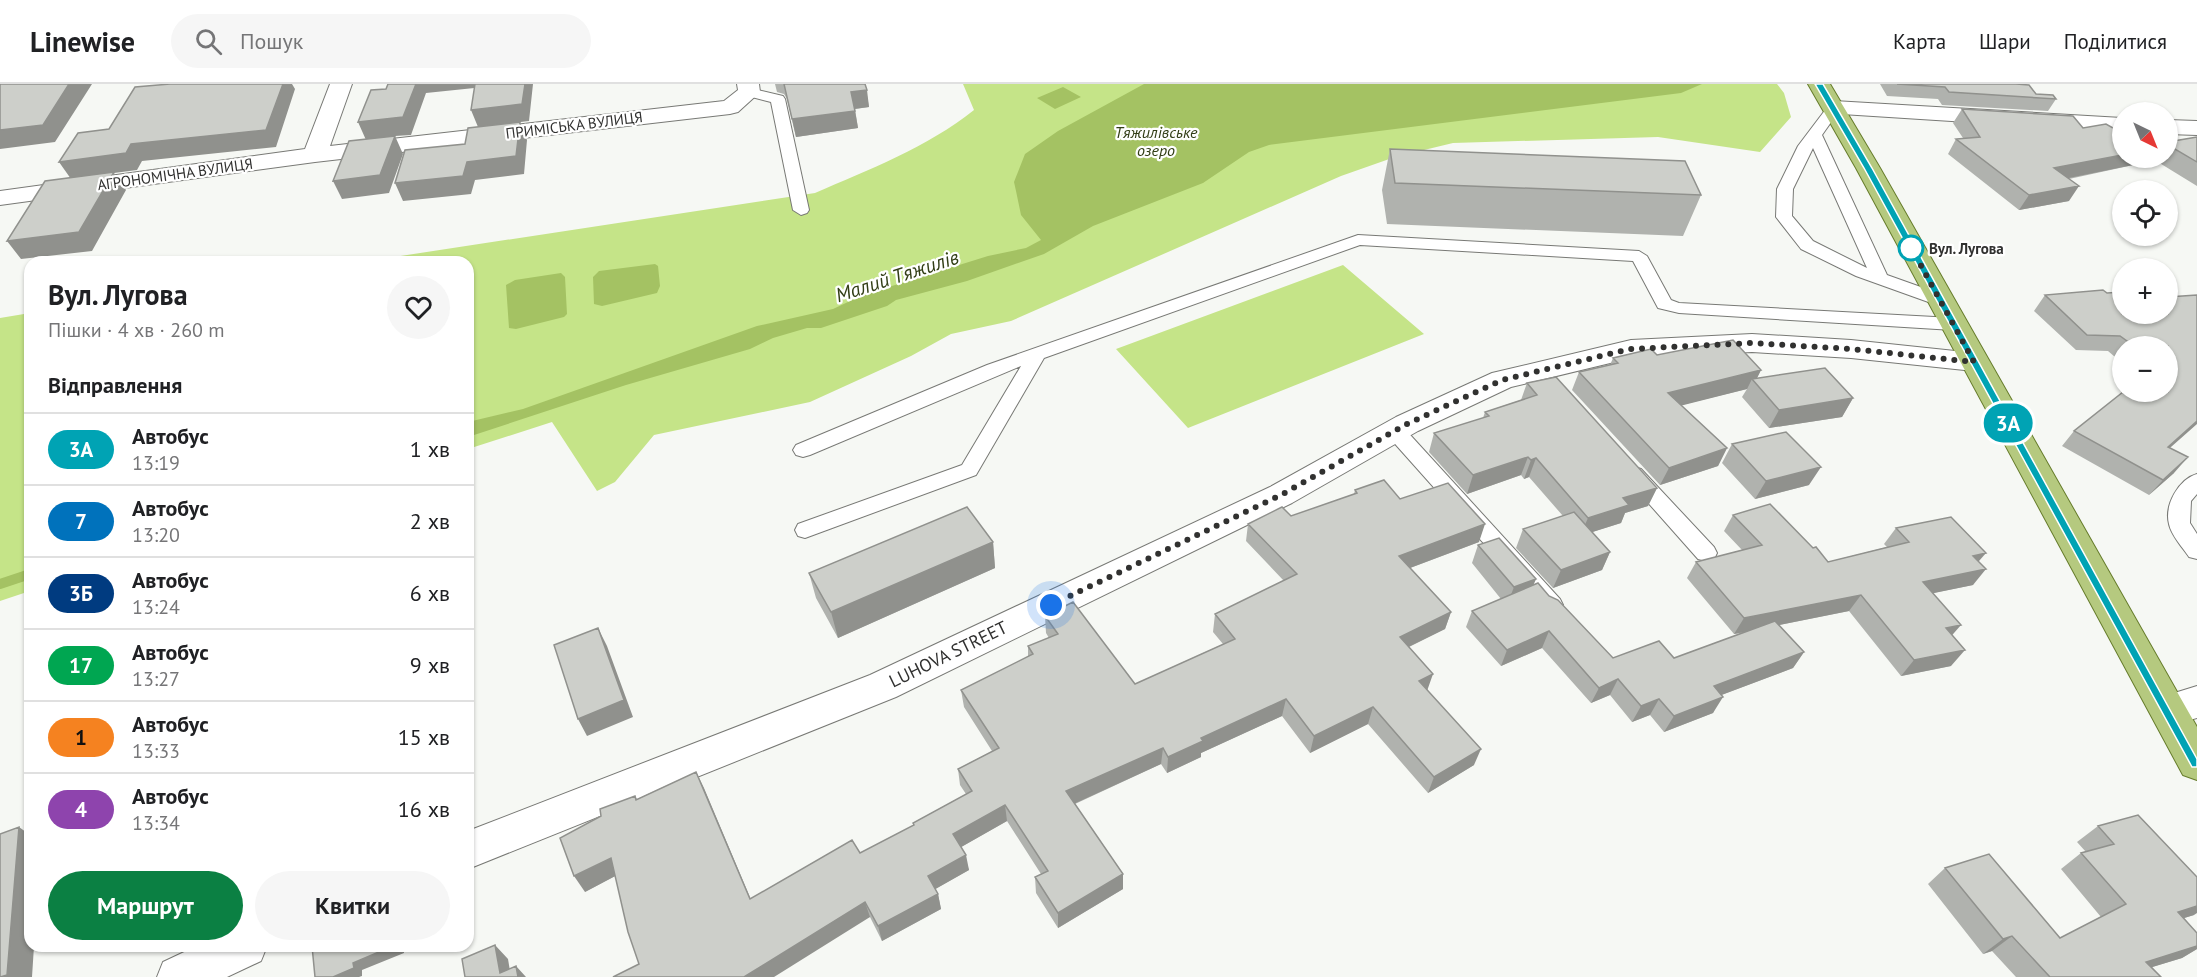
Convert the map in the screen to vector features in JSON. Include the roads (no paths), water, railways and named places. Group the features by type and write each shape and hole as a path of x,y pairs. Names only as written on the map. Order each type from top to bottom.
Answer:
{"main road":[{"path":"1826,96 1974,362 2182,706 2197,763"}],"street":[{"path":"315,155 340,84"},
{"name":"ПРИМІСЬКА ВУЛИЦЯ","path":"315,155 730,107 748,88"},
{"path":"1826,96 2112,124"},
{"path":"2178,127 2197,128"},
{"name":"АГРОНОМІЧНА ВУЛИЦЯ","path":"0,198 315,155"},
{"name":"LUHOVA STREET","path":"474,848 883,686 1281,495 1395,431 1502,380 1549,380 1630,349 1752,343 1831,347 1974,362"},
{"path":"179,977 233,952"}],"lane":[{"path":"748,88 778,99 801,210"},
{"path":"1826,96 1814,135 1806,146 1785,189 1784,217 1807,245 1880,278 1946,312"},
{"path":"1814,135 1880,278"},
{"path":"803,450 994,369 1359,240 1639,256 1664,304 1679,308 1946,312"},
{"path":"805,530 969,470 1038,353"},
{"path":"1395,431 1552,605"},
{"path":"1620,458 1706,553"},
{"path":"2197,481 2181,499 2179,524 2197,551"}],"water":[{"name":"Тяжилівське озеро","path":"1144,84 1702,84 1681,93 1269,145 1249,152 1203,183 1093,226 1044,254 967,281 896,300 887,306 821,328 807,328 773,338 750,349 626,385 474,435 474,421 523,409 757,326 833,309 863,295 988,256 1026,248 1041,240 1021,215 1014,182 1025,154 1058,131"},
{"path":"1063,87 1081,97 1055,109 1037,98"},
{"path":"655,264 658,266 660,286 657,293 602,306 594,304 593,277 599,271"},
{"path":"561,273 565,277 567,314 564,317 516,329 509,328 506,285 515,280"}],"waterway":[{"name":"Малий Тяжилів","path":"0,584 24,576"}],"place":[{"name":"Вул. Лугова","path":"1911,248"}]}
